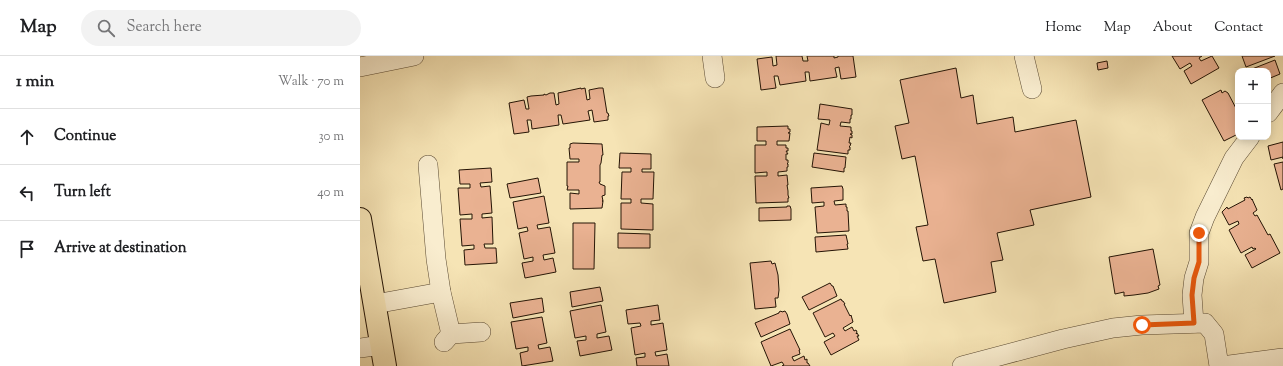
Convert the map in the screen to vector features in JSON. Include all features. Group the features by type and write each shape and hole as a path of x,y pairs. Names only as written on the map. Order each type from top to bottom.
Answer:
{"main road":[{"path":"360,219 385,366"}],"street":[{"path":"360,67 414,56"},
{"path":"712,56 715,78"},
{"path":"1024,56 1032,89"},
{"path":"1271,109 1283,93"},
{"path":"1194,323 1192,295 1194,278 1199,262 1199,233 1205,217 1234,158 1248,140"},
{"path":"428,165 432,216 447,338 481,332"},
{"path":"375,304 441,292"},
{"path":"962,366 1056,341 1113,328 1142,325 1194,323 1205,323 1214,334 1219,366"},
{"path":"360,348 381,344"},
{"path":"1222,366 1283,358"}],"building":[{"path":"776,56 802,56 803,61 808,61 807,56 834,56 834,58 838,56 853,56 856,77 841,79 839,67 835,68 837,77 810,81 809,72 805,72 806,81 780,85 778,76 774,76 776,88 761,90 757,59 772,57 773,66 777,65"},
{"path":"1172,56 1202,56 1199,58 1201,61 1212,56 1219,68 1191,84 1184,71 1192,66 1190,63 1180,69"},
{"path":"1242,56 1275,56 1246,67"},
{"path":"1275,60 1280,74 1271,78 1271,68 1255,68"},
{"path":"1107,61 1108,68 1098,70 1097,63"},
{"path":"956,68 961,98 973,95 977,124 1013,117 1015,132 1076,120 1091,197 1030,210 1034,225 997,233 1003,260 991,262 996,292 944,303 935,259 923,261 916,227 928,225 915,156 902,159 895,126 909,123 900,80"},
{"path":"585,88 587,100 590,99 589,90 603,88 607,113 609,116 608,120 594,122 592,110 588,111 590,120 563,124 561,115 558,115 559,125 532,129 531,120 527,120 529,132 514,134 509,103 524,100 526,109 529,109 527,97 554,93 556,105 559,104 558,93"},
{"path":"1221,90 1222,93 1225,91 1228,93 1235,106 1235,136 1224,141 1202,100"},
{"path":"820,104 852,109 850,123 841,122 840,126 851,127 852,134 850,134 852,135 852,138 850,137 849,143 851,143 848,154 817,150 821,123 829,125 830,120 818,119"},
{"path":"788,126 788,129 790,129 790,132 788,133 790,133 789,141 777,141 777,145 786,145 786,148 788,148 788,151 786,151 788,154 786,154 786,160 788,160 787,171 778,172 778,176 787,175 788,202 756,203 755,176 767,176 767,172 755,173 755,145 766,145 766,141 757,141 757,127"},
{"path":"1283,142 1283,157 1271,160 1268,146"},
{"path":"570,144 602,144 603,155 600,165 599,182 605,186 605,195 602,196 602,208 570,209 570,193 579,194 579,190 567,190 567,162 579,162 579,159 570,159 569,148"},
{"path":"620,153 651,154 651,169 642,169 642,172 654,172 653,199 641,199 641,203 653,204 653,230 621,229 621,203 631,203 631,199 621,199 622,172 631,172 631,168 619,168"},
{"path":"814,153 846,157 844,172 812,167"},
{"path":"1283,162 1283,189 1281,190 1274,164"},
{"path":"491,168 492,182 480,183 481,187 490,186 492,213 482,214 482,218 492,217 493,244 484,244 485,248 496,248 497,263 465,265 464,250 474,249 474,245 462,246 460,219 472,219 472,214 460,215 458,188 470,188 470,184 460,184 459,170"},
{"path":"538,178 541,193 510,198 507,184"},
{"path":"842,186 843,200 834,201 835,205 846,204 848,211 849,231 817,233 815,207 824,206 824,202 812,203 811,188"},
{"path":"544,196 549,223 537,225 538,229 550,227 555,253 543,255 544,260 553,258 556,272 525,278 522,263 533,261 533,257 524,259 519,233 528,231 527,227 518,229 513,202"},
{"path":"1247,197 1252,199 1257,210 1253,213 1255,216 1257,215 1268,235 1270,234 1280,253 1252,268 1245,255 1256,249 1253,249 1252,247 1241,253 1229,230 1239,224 1238,221 1229,225 1222,212 1227,207 1228,209 1245,200 1244,198"},
{"path":"790,206 791,209 791,220 759,221 759,208"},
{"path":"573,223 595,223 594,269 573,269"},
{"path":"618,233 650,234 650,248 618,248"},
{"path":"846,235 848,249 816,252 815,237"},
{"path":"1153,249 1160,285 1158,286 1159,289 1148,293 1134,295 1124,296 1124,292 1115,294 1109,257"},
{"path":"771,261 772,264 775,263 778,275 779,290 778,298 775,298 776,307 755,309 750,263"},
{"path":"830,283 833,286 837,296 809,310 802,297"},
{"path":"600,287 603,301 572,307 570,292"},
{"path":"542,298 544,312 513,318 510,303"},
{"path":"841,299 850,316 851,315 853,322 843,328 845,331 852,327 854,331 856,330 859,340 831,355 824,342 835,336 833,333 825,337 813,313"},
{"path":"601,305 606,332 597,334 597,338 609,336 612,350 580,356 577,341 586,340 586,336 575,338 570,311"},
{"path":"658,305 660,320 651,321 651,325 663,323 667,350 655,352 656,356 667,354 669,366 637,366 636,358 645,357 645,353 635,355 631,328 641,326 640,323 628,324 626,310"},
{"path":"781,311 785,311 790,324 761,337 755,323"},
{"path":"542,317 547,343 538,345 539,349 550,347 553,361 522,366 520,353 528,351 528,347 516,349 511,322"},
{"path":"790,329 800,350 800,354 792,357 794,361 804,356 805,360 807,359 807,363 810,366 782,366 784,365 782,362 771,366 761,342"}],"route":[{"path":"1142,325 1194,323 1192,295 1194,278 1199,262 1199,233"}]}
